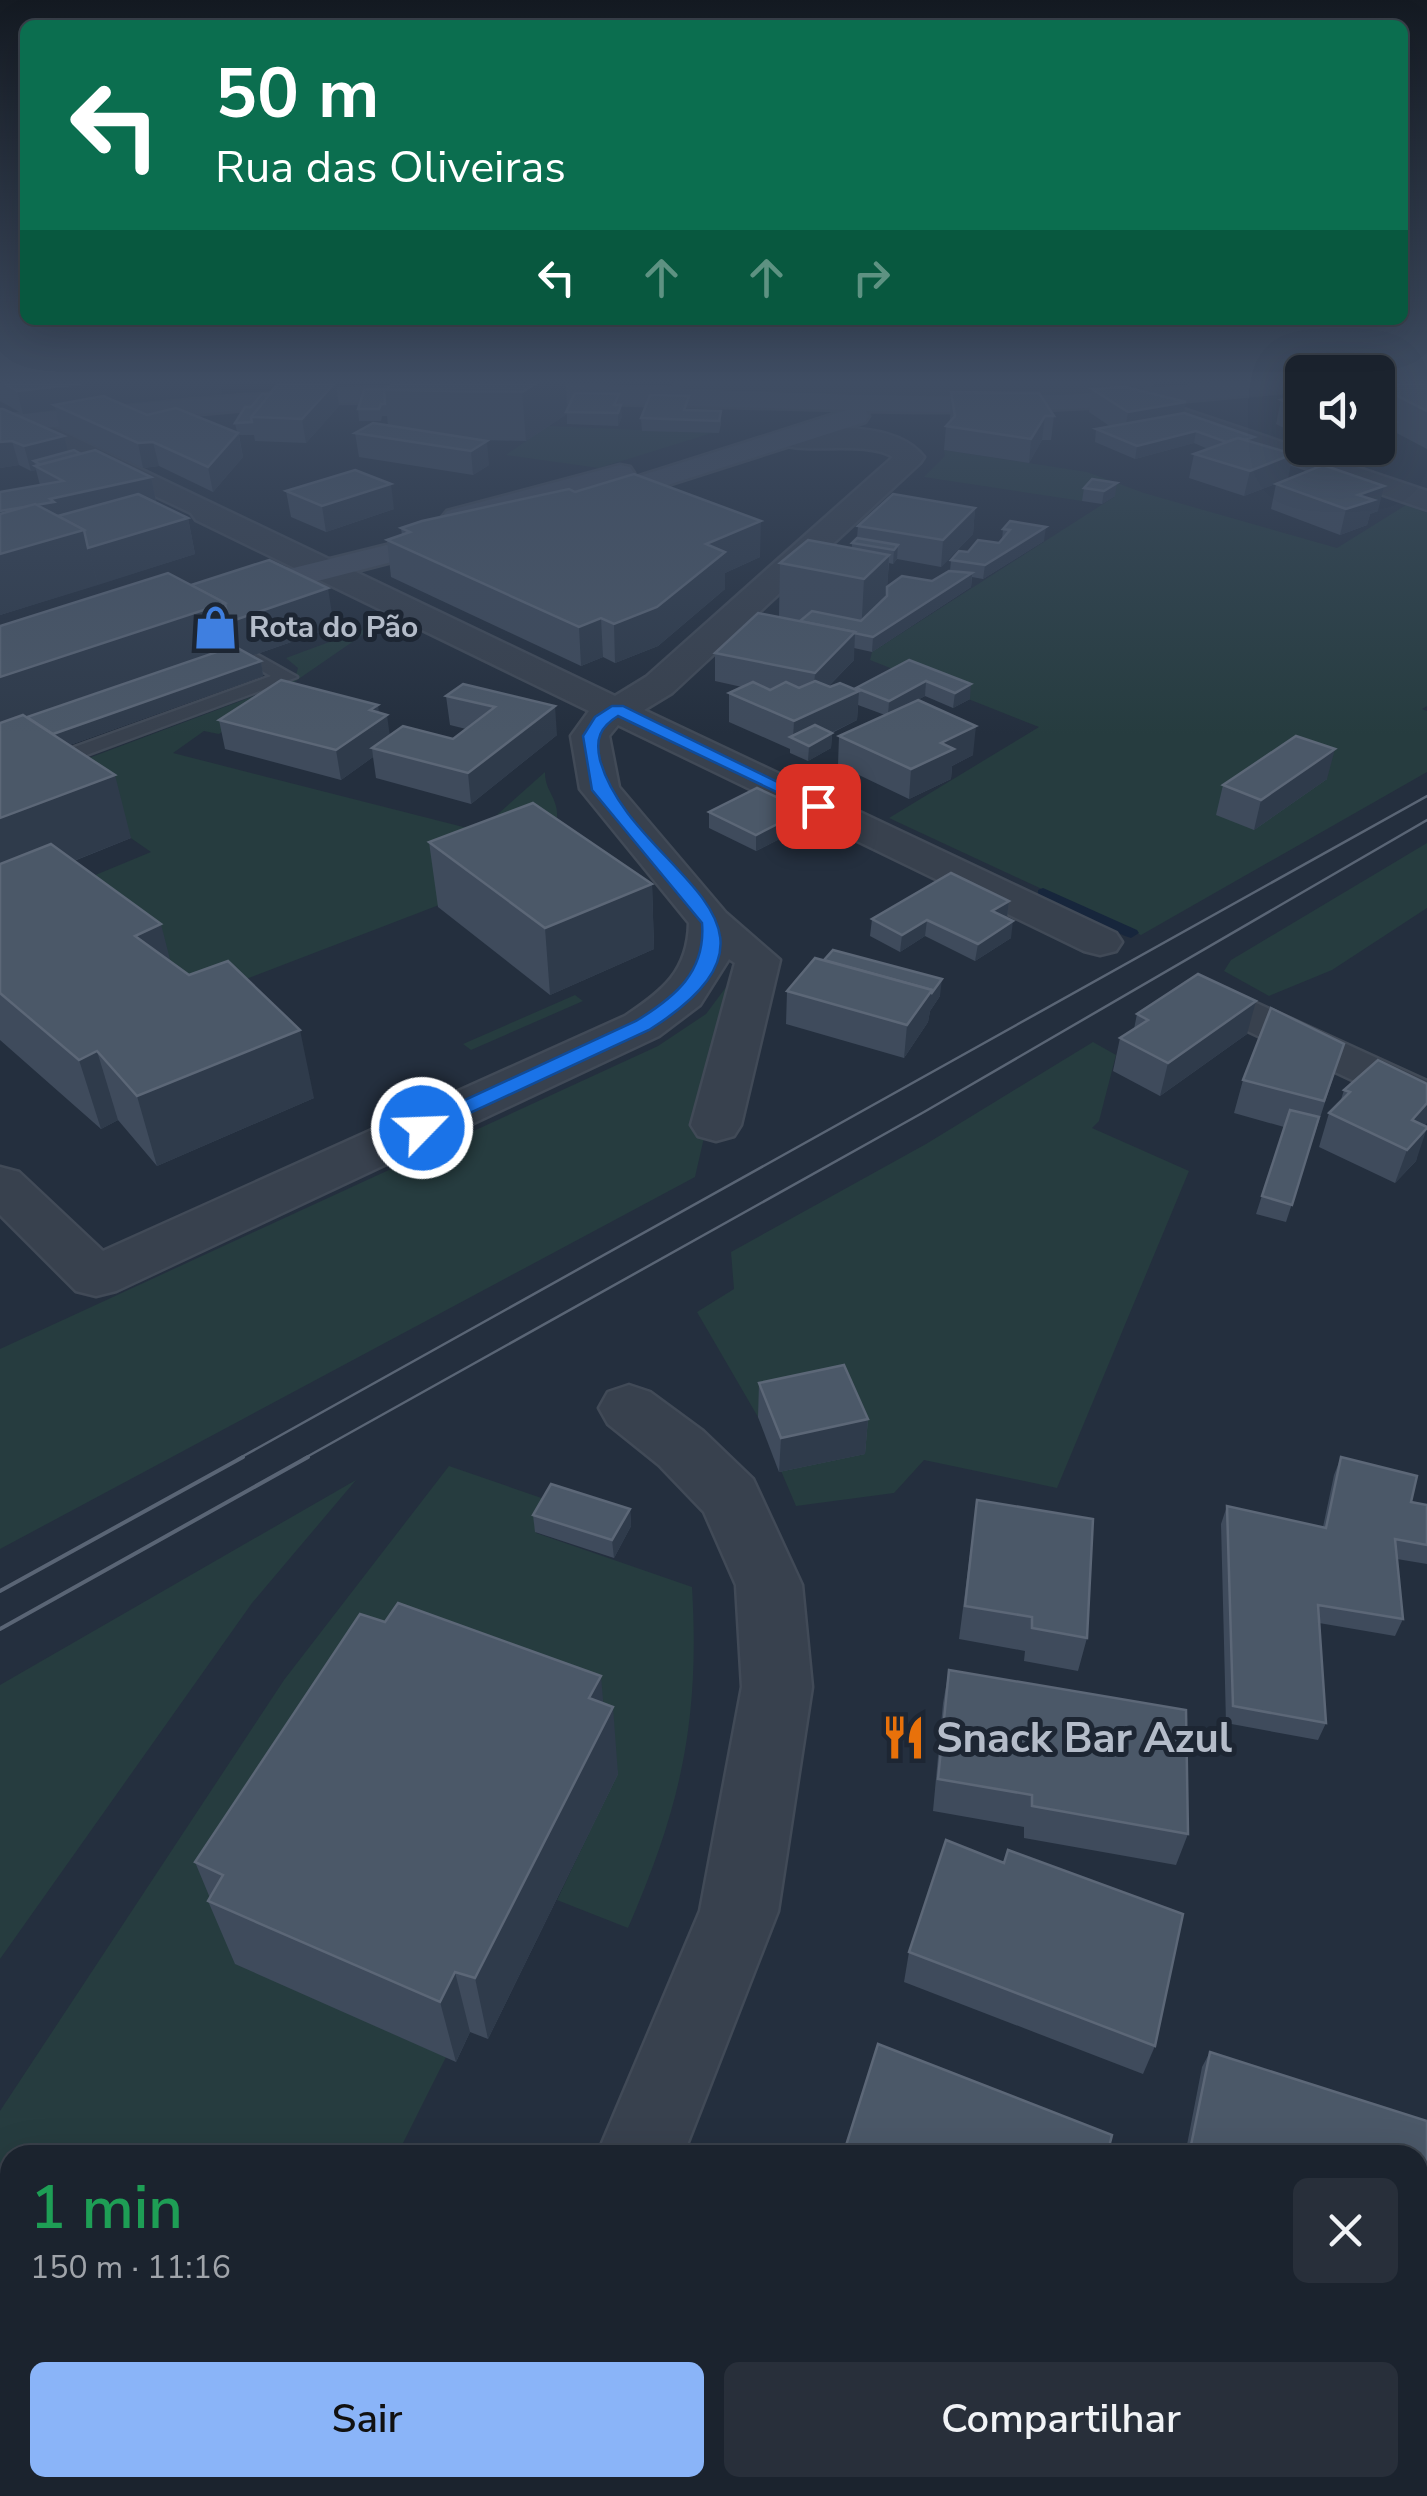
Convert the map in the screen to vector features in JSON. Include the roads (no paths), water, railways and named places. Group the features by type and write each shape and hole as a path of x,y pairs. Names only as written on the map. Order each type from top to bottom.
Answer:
{"street":[{"path":"188,500 204,508 206,514 1100,942"},
{"path":"202,590 312,565 528,500"},
{"path":"312,565 445,547 595,500"},
{"path":"716,1125 758,960 711,922 600,790 590,736 601,720 659,685 862,500"},
{"path":"0,1184 96,1277 642,1026 673,1006 700,978 713,950 711,922"},
{"path":"1206,994 1427,1100"},
{"path":"629,1408 681,1448 730,1497 769,1585 777,1686 739,1911 644,2145"}],"lane":[{"path":"0,781 287,677 250,656"}],"waterway":[{"path":"1043,893 1131,933"}],"tram line":[{"path":"238,1459 1427,796"},
{"path":"303,1459 924,1112 1427,820"},
{"path":"0,1591 243,1457"},
{"path":"0,1629 308,1457"}],"place":[{"name":"Rota do Pão","path":"216,627"},
{"name":"Snack Bar Azul","path":"903,1738"}]}
